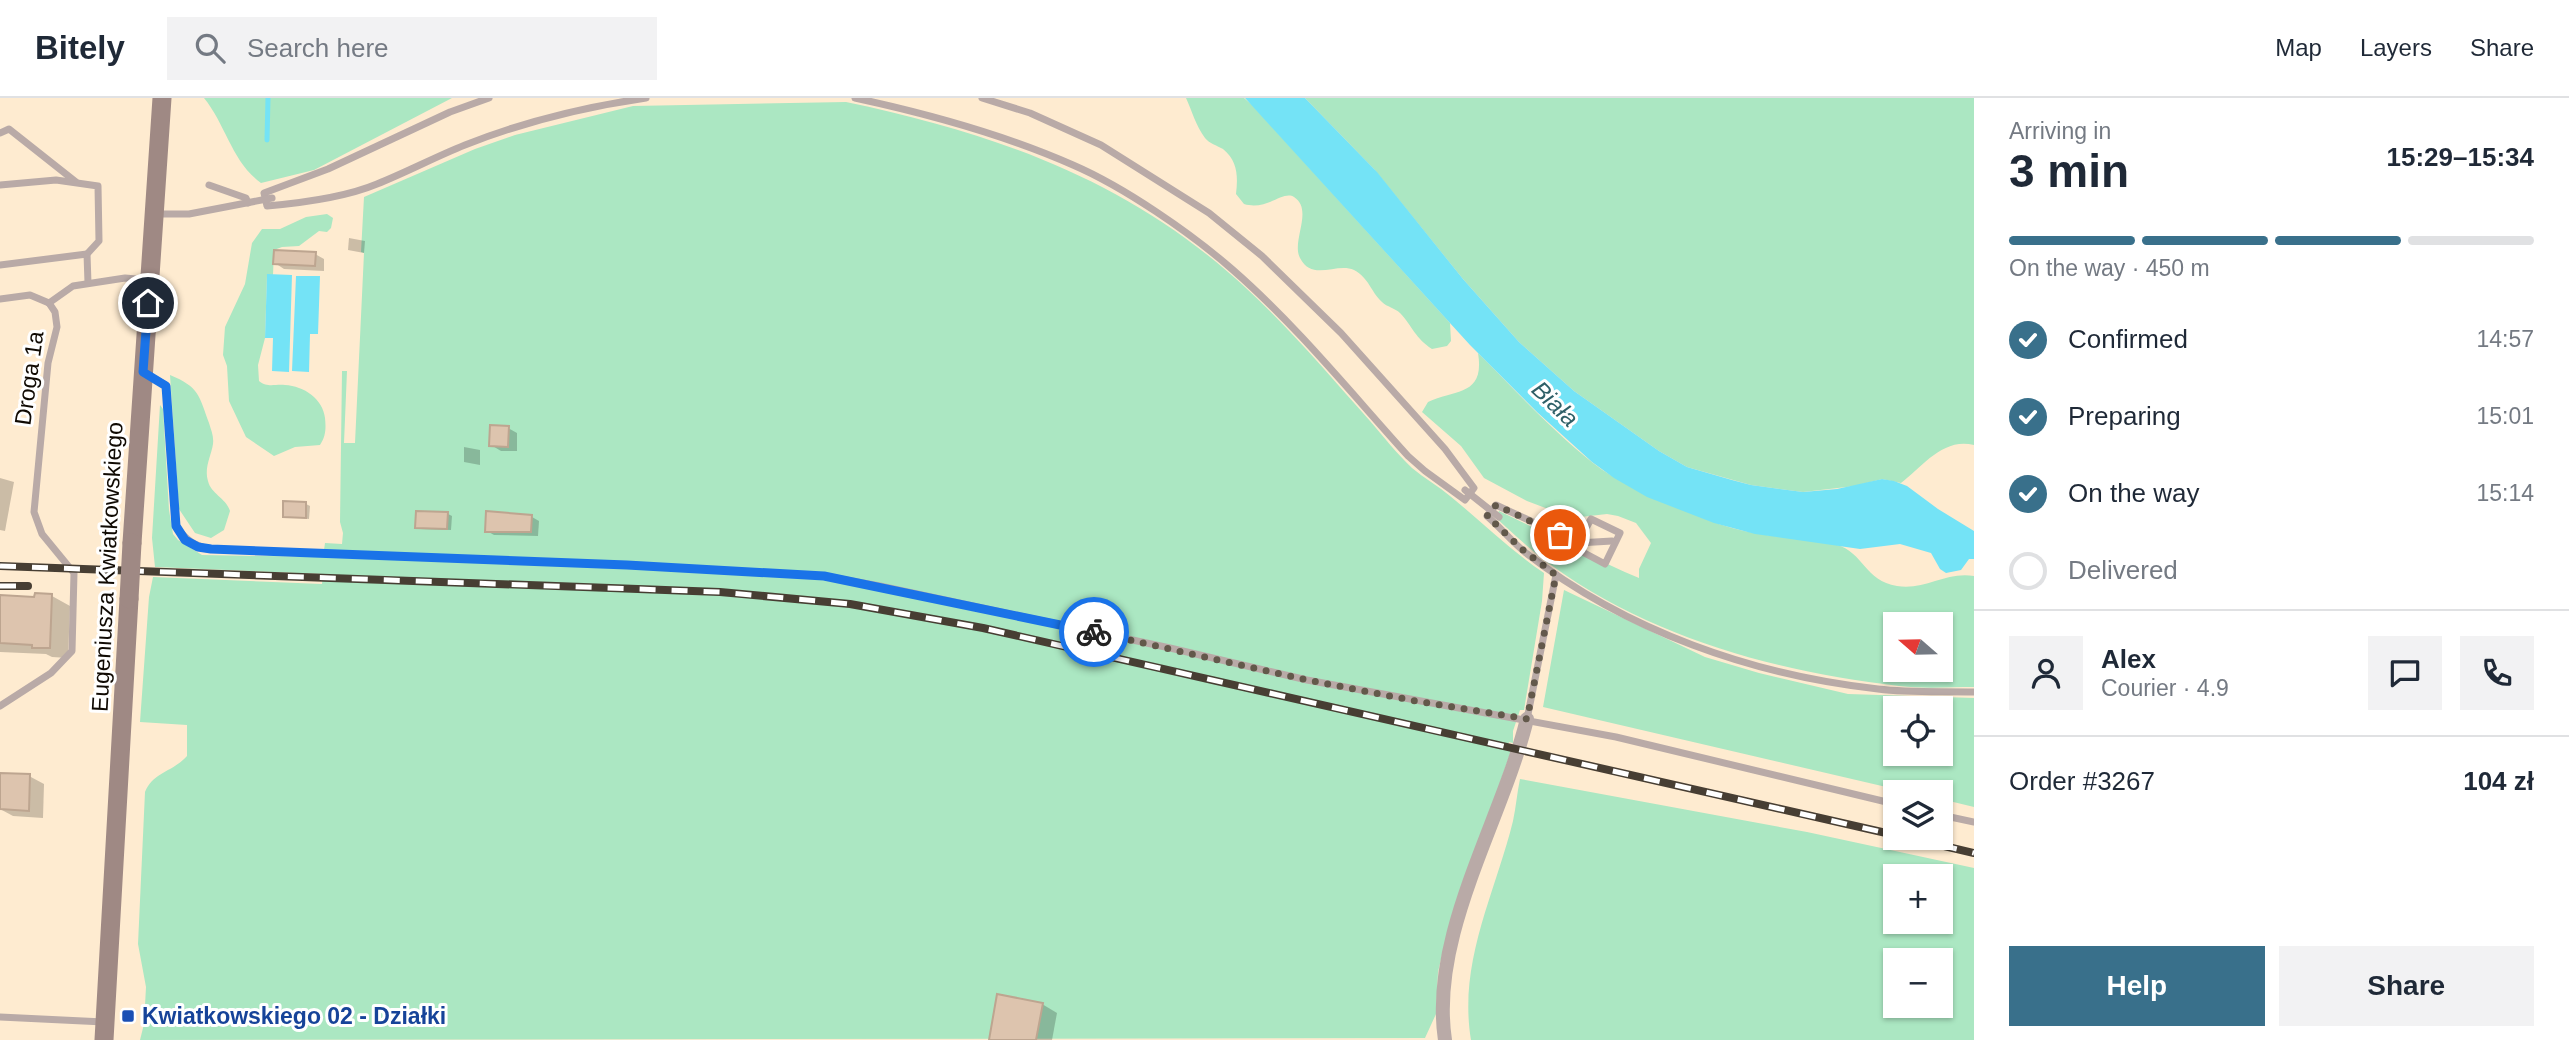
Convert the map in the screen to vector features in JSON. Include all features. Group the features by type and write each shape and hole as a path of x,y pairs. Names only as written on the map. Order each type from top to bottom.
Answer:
{"main road":[{"name":"Eugeniusza Kwiatkowskiego","path":"104,1031 132,543 162,98"}],"street":[{"path":"1445,1040 1442,991 1446,962 1459,916 1519,750 1527,719"}],"lane":[{"path":"269,198 264,193 328,169 450,111 489,98"},
{"path":"269,198 267,206 318,199 374,185 466,145 523,125 596,106 646,98"},
{"path":"855,98 1017,143 1075,166 1170,222 1231,269 1283,317 1425,471 1465,500 1467,492 1474,488 1445,449 1340,333 1262,256 1209,213 1121,157 1030,113 982,98"},
{"path":"0,133 9,129 77,183"},
{"path":"0,185 56,180 98,186 99,241 87,254 0,265"},
{"path":"209,185 246,198 247,203"},
{"path":"154,214 189,214 269,198"},
{"path":"87,254 88,283"},
{"path":"0,299 30,295 49,303 73,286 125,278 149,280"},
{"name":"Droga 1a","path":"0,706 51,673 72,651 74,573 42,534 34,512 48,363 57,327 55,312 49,303"},
{"path":"143,372 166,386 176,526 185,540 198,547 824,576 1170,648 1307,680 1616,737 1883,801"},
{"path":"1467,492 1499,517"},
{"path":"1612,541 1578,543 1496,505 1487,516 1524,551 1601,603 1645,626 1712,652 1755,666 1821,681 1880,689 1974,692"},
{"path":"1591,519 1620,533 1605,564 1575,548 1578,543 1591,519"},
{"path":"1527,719 1556,575"},
{"path":"1953,818 1974,822"},
{"path":"0,1017 104,1031"}],"green space":[{"path":"204,98 452,98 314,170 261,183 243,165"},
{"path":"1186,98 1244,98 1252,105 1450,323 1451,341 1447,346 1432,349 1426,345 1400,313 1382,302 1363,277 1354,270 1318,270 1305,265 1298,251 1302,218 1300,203 1294,197 1285,196 1260,205 1244,204 1236,194 1237,175 1232,159 1223,149 1205,138"},
{"path":"1305,98 1974,98 1974,445 1952,445 1943,449 1901,483 1882,479 1855,486 1803,492 1751,485 1687,467 1659,451 1574,391 1519,342 1463,279 1374,169"},
{"path":"846,102 902,115 1009,147 1060,167 1157,219 1203,251 1247,289 1310,354 1412,468 1544,573 1524,710 1520,710 1513,731 1513,743 1509,742 1506,750 1511,751 1446,938 1438,972 1436,1014 1425,1038 140,1040 144,1024 146,987 138,944 145,792 153,780 187,756 187,725 140,722 149,597 153,577 322,584 323,574 155,567 152,538 160,405 163,409 169,510 173,534 178,540 202,555 323,557 325,543 342,544 342,371 347,371 344,443 355,443 364,197 475,149 515,135 633,106"},
{"path":"327,214 333,218 331,228 327,232 319,231 299,246 274,250 273,275 267,275 265,338 258,365 259,381 268,385 292,386 305,391 321,405 325,418 324,435 320,445 295,447 274,456 246,437 229,401 227,366 223,355 225,327 245,284 252,243 262,229 280,229 306,217"},
{"path":"1478,353 1548,423 1602,469 1629,485 1700,517 1745,531 1837,545 1853,554 1878,578 1897,586 1916,586 1954,576 1974,576 1974,687 1899,686 1853,680 1762,661 1673,632 1590,591 1529,548 1495,517 1499,511 1639,578 1639,569 1651,543 1636,523 1607,514 1572,518 1527,501 1484,478 1461,446 1422,412 1428,402 1466,389 1477,377"},
{"path":"170,375 197,393 212,433 208,481 230,511 224,530 211,538 195,533 179,509"},
{"path":"1564,590 1705,657 1848,694 1911,696 1883,696 1883,766 1953,766 1953,697 1974,698 1974,807 1953,802 1953,780 1883,780 1883,786 1543,707"},
{"path":"1520,779 1807,832 1974,868 1974,1040 1471,1040 1468,1011 1474,956 1513,821"}],"water":[{"name":"Biała","path":"1245,98 1305,98 1377,172 1463,279 1519,342 1574,391 1659,451 1687,467 1732,480 1803,492 1837,489 1882,479 1894,481 1907,486 1974,531 1974,559 1969,559 1961,570 1946,573 1940,569 1931,553 1900,544 1860,549 1755,534 1714,523 1647,497 1614,478 1592,462 1538,413 1470,345"},
{"path":"267,274 292,275 289,372 272,371 273,338 265,338"},
{"path":"296,276 320,276 318,334 310,334 309,372 292,371"}],"building":[{"path":"274,250 316,252 315,266 273,264"},
{"path":"490,425 509,426 508,447 489,446"},
{"path":"283,501 306,502 306,518 283,517"},
{"path":"416,511 448,512 447,529 415,528"},
{"path":"486,511 532,515 531,532 485,532"},
{"path":"35,593 52,594 50,648 0,643 0,595 34,597"},
{"path":"0,773 30,774 29,811 0,809"},
{"path":"997,994 1043,1003 1036,1040 989,1040"}],"waterway":[{"path":"267,140 268,98"}],"railway":[{"path":"0,566 720,592 850,604 983,628 1883,832"},
{"path":"0,586 28,586"},
{"path":"1953,848 1974,853"}],"way so far":[{"path":"1094,632 1307,680 1527,719 1556,575 1524,551 1487,516 1496,505 1560,535"}],"place":[{"name":"Kwiatkowskiego 02 - Działki","path":"128,1016"}],"route":[{"path":"148,303 143,372 166,386 176,526 185,540 198,547 824,576 1094,632"}]}
